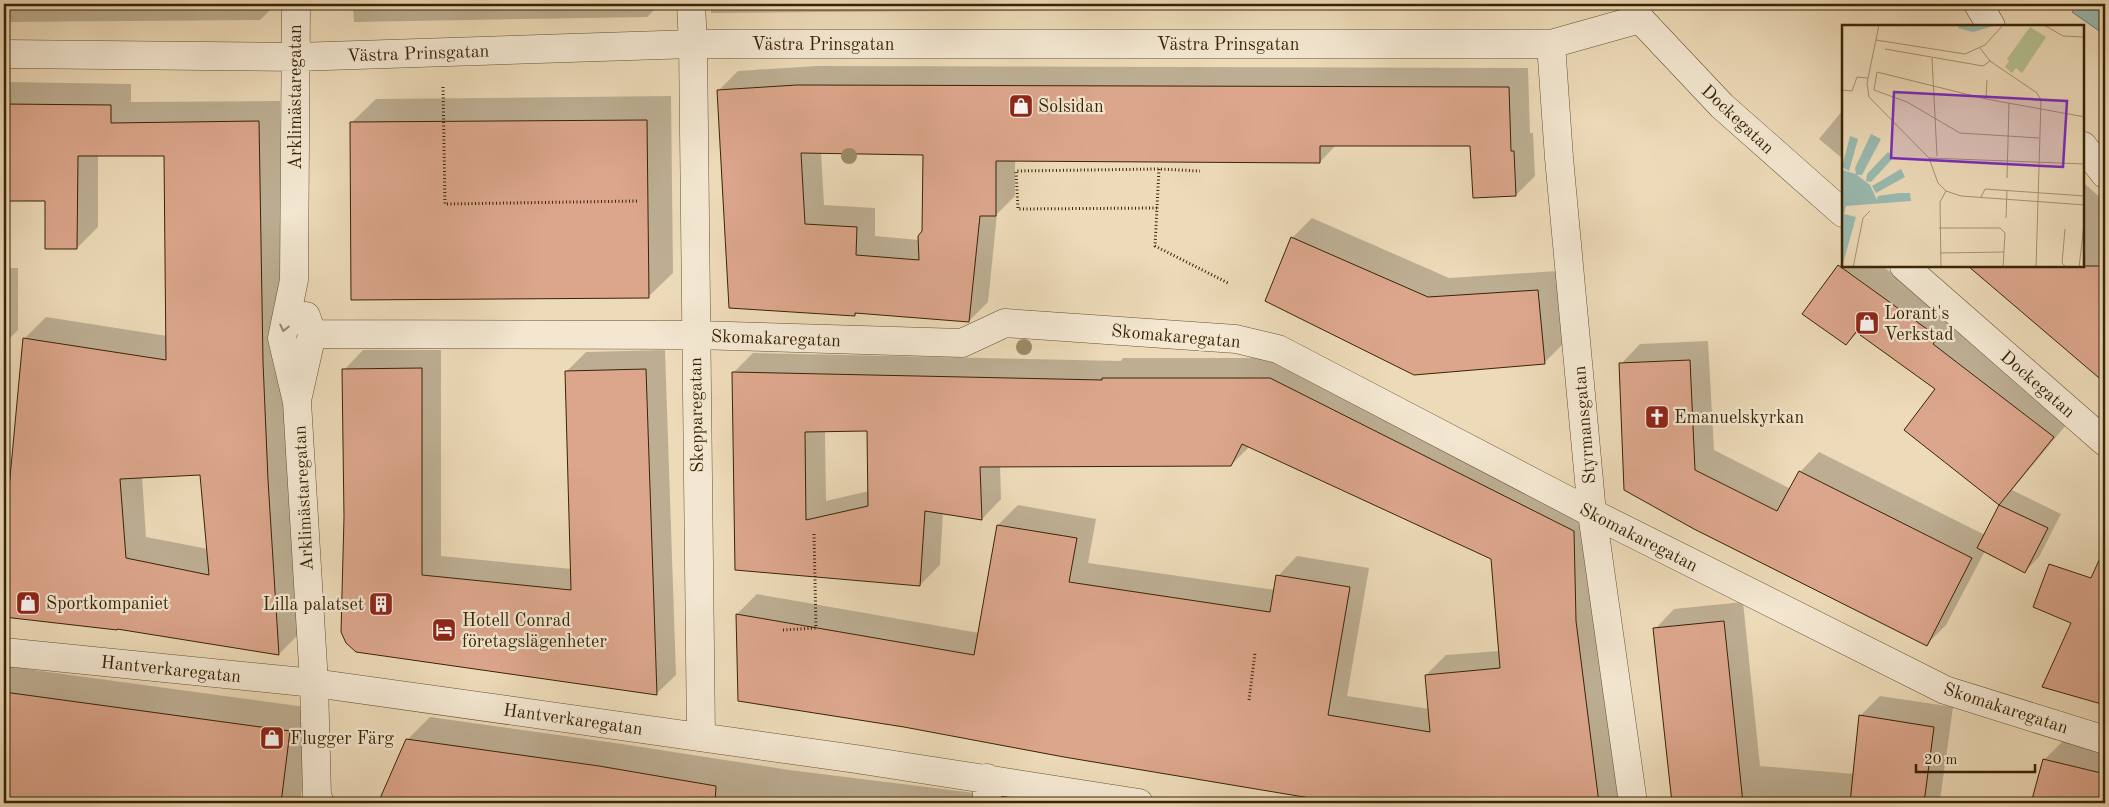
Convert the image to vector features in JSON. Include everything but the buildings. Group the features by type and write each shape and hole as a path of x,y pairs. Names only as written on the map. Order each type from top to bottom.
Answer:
{"street":[{"name":"Arklimästaregatan","path":"296,4 294,280 282,338 297,402 314,683 317,796 320,803"},
{"name":"Skepparegatan","path":"691,4 701,737"},
{"path":"1978,4 1990,25"},
{"name":"Västra Prinsgatan","path":"4,54 296,57 693,44 1551,44 1637,11"},
{"name":"Dockegatan","path":"1637,11 1722,106 1842,212"},
{"name":"Styrmansgatan","path":"1551,44 1559,158 1592,513 1633,803"},
{"path":"2084,147 2105,174"},
{"name":"Dockegatan","path":"1906,268 2105,442"},
{"name":"Arklimästaregatan","path":"294,280 312,334 297,402"},
{"name":"Skomakaregatan","path":"312,334 695,335 962,344 1005,323 1236,339 1278,349 1592,513 1945,690 2105,740"},
{"name":"Hantverkaregatan","path":"4,652 314,683 701,737 987,791 1139,803"}],"path":[{"path":"443,122 445,204 637,200"},
{"path":"1157,208 1018,209 1016,171 1159,169 1200,171"},
{"path":"1159,169 1155,246 1228,283"},
{"path":"783,630 816,628 814,534"},
{"path":"1249,700 1255,653"}],"water":[{"path":"2079,4 2105,4 2105,35 2072,12"}],"place":[{"name":"Solsidan","path":"1021,106"},
{"name":"Lorant's Verkstad","path":"1867,323"},
{"name":"Emanuelskyrkan","path":"1657,417"},
{"name":"Sportkompaniet","path":"28,603"},
{"name":"Lilla palatset","path":"381,604"},
{"name":"Hotell Conrad företagslägenheter","path":"444,630"},
{"name":"Flugger Färg","path":"272,738"}]}
